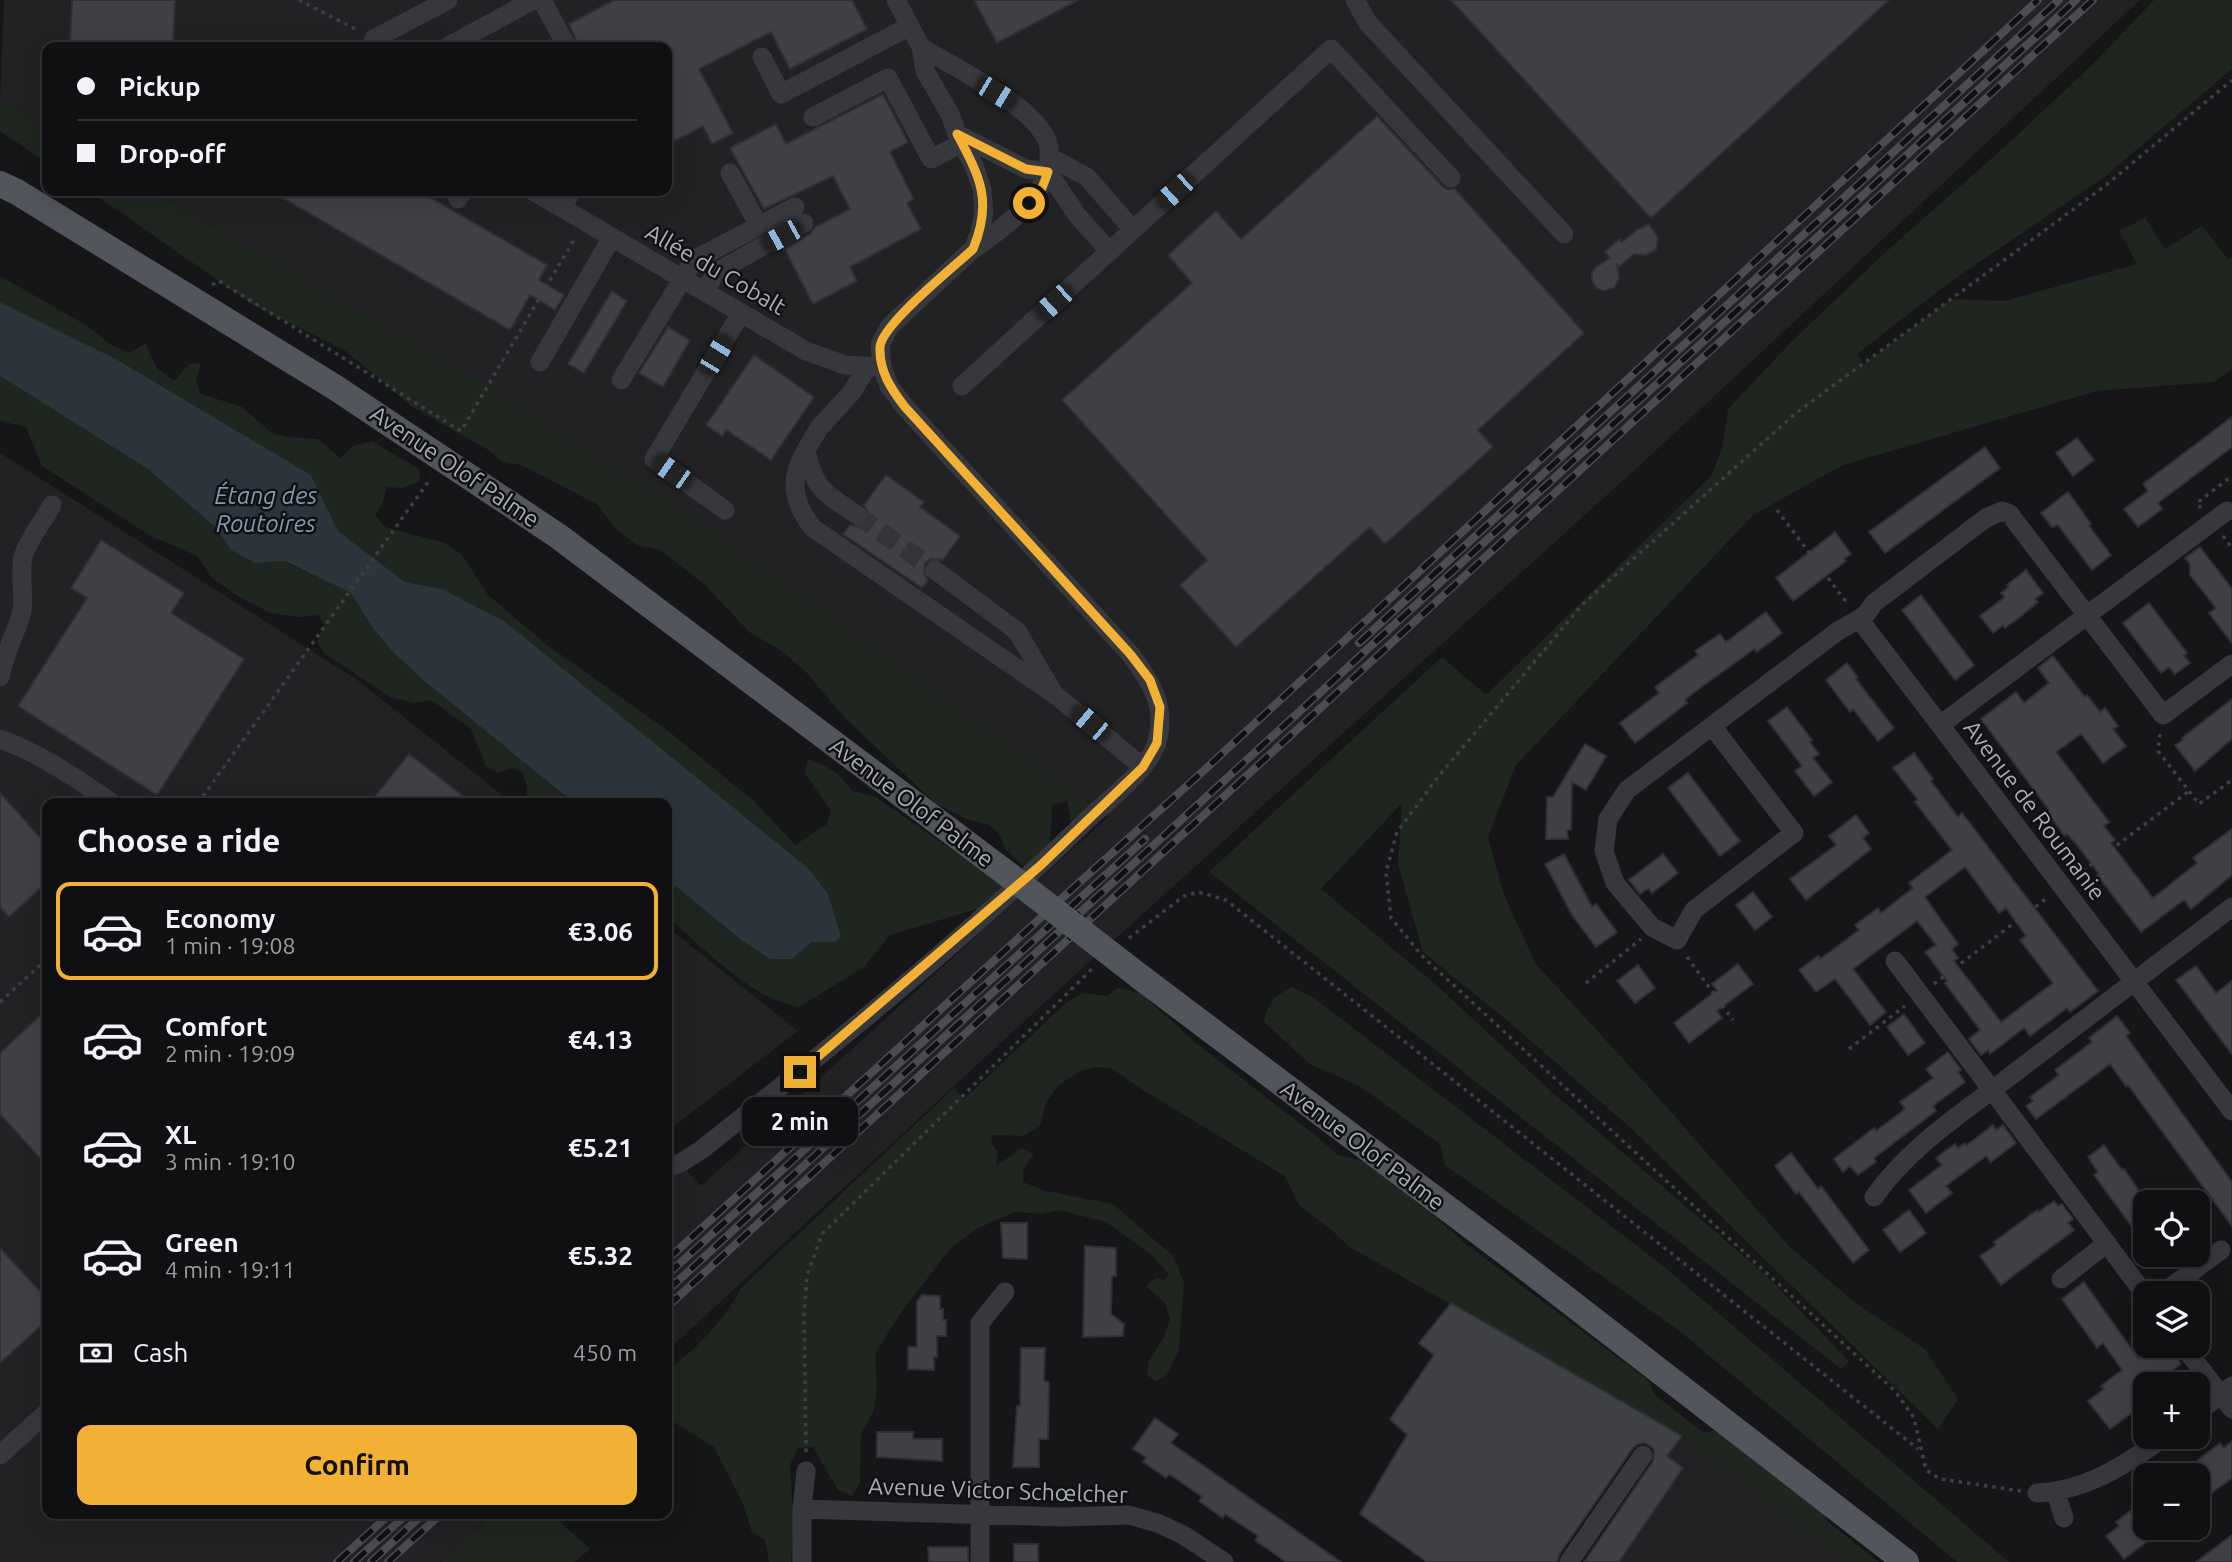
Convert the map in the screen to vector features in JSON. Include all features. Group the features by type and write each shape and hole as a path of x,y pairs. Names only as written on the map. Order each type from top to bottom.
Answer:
{"main road":[{"name":"Avenue Olof Palme","path":"6,183 336,388 537,521 1527,1269 1906,1562"}],"street":[{"path":"375,42 448,0"},
{"path":"456,42 533,0"},
{"path":"542,0 560,42"},
{"path":"896,0 921,47 925,71 950,114 982,189 984,212 973,249"},
{"path":"1354,0 1368,23 1564,234"},
{"path":"762,57 781,94 910,26"},
{"path":"921,47 1013,103 1030,117 1048,142 1049,165 1042,188 1029,203 995,234 973,249 890,326 880,345 874,367 819,428 796,468 796,500 802,515 813,528 1054,694 1143,767"},
{"path":"962,386 1331,49 1451,178"},
{"path":"813,117 888,78 932,159 959,139"},
{"path":"959,139 1026,169 1049,165 1087,177 1133,230"},
{"path":"1049,165 1077,215 1110,251"},
{"path":"730,173 759,226"},
{"name":"Allée du Cobalt","path":"567,199 585,222 806,351 845,365 874,367"},
{"path":"621,380 694,260 759,226 800,215 715,273 705,292"},
{"path":"541,362 612,237"},
{"path":"725,510 654,459 741,313"},
{"path":"672,1166 701,1150 820,1056 1041,865 1143,767 1157,743 1160,707 1150,680 1131,655 905,407 874,367"},
{"path":"806,450 814,479 821,490 856,515"},
{"path":"0,677 2,661 23,607 20,585 23,555 52,505"},
{"name":"Avenue de Roumanie","path":"2230,511 2086,614 1940,725 2232,1111"},
{"path":"1712,726 1794,834 1694,910 1677,940 1652,927 1615,883 1604,851 1608,819 1627,790 1838,631 1867,613 1874,603 1986,518 2002,512 2010,514 2163,715 2232,664"},
{"path":"935,570 1017,631 1054,694"},
{"path":"1859,619 1940,725"},
{"path":"0,739 27,751 104,798"},
{"path":"1874,1197 1892,1171 1933,1134 2232,907"},
{"path":"1895,961 2135,1281"},
{"path":"2061,1279 2106,1243"},
{"path":"2179,1281 2221,1250"},
{"path":"980,1562 980,1323 1005,1292"},
{"path":"2194,1358 2228,1397 2210,1406"},
{"path":"0,1455 42,1417"},
{"path":"2064,1518 2046,1493 2094,1480 2147,1449"},
{"path":"1569,1562 1643,1455"},
{"path":"802,1562 802,1509 806,1471"},
{"name":"Avenue Victor Schœlcher","path":"802,1509 1061,1517 1129,1515 1160,1524 1185,1536 1224,1562"}],"path":[{"path":"299,0 371,42"},
{"path":"2046,1493 1976,1486 1940,1479 1926,1470 1914,1418 1895,1391 1424,958 1391,918 1386,872 1397,832 1438,777 1582,605 1796,413 2105,186 2232,80"},
{"path":"204,289 219,281 461,431 585,222"},
{"path":"202,798 434,474"},
{"path":"2207,516 2197,503 2232,476"},
{"path":"1777,510 1859,619"},
{"path":"2163,715 2158,751 2199,804 2232,779"},
{"path":"1849,1049 2189,791"},
{"path":"1129,939 1185,896 1198,892 1226,900 1920,1450"},
{"path":"1586,983 1636,945 1652,927"},
{"path":"1677,940 1693,968 1733,1020"},
{"path":"806,1471 804,1315 807,1276 821,1234 1101,962"},
{"path":"0,1002 42,964"}],"shaded area":[{"path":"4,0 2140,0 1638,467 1043,1004 672,1346 672,1154 701,1186 1108,817 719,537 498,392 160,196 672,196 672,42 42,42 42,126 0,100"},
{"path":"2154,0 2232,0 2232,69 2103,178 1950,282 1857,354 1864,364 1951,299 2004,301 2137,264 2119,231 2145,218 2165,249 2202,226 2228,259 2232,257 2232,369 2214,382 2097,391 1843,465 1753,515 1516,765 1488,837 1504,895 1536,964 1787,1244 1854,1302 1925,1349 1958,1399 1938,1429 1634,1131 1514,1026 1423,952 1398,864 1402,803 1321,889 1435,984 1553,1093 1767,1276 1849,1361 1841,1369 1209,872 1442,657 1486,695 1712,475 1722,448 1728,409 1793,340 2094,63"},
{"path":"0,100 42,126 42,160 0,131"},
{"path":"97,196 160,196 498,392 719,537 1092,805 1072,824 1067,801 1052,804 1050,846 1025,868 1006,850 999,834 988,824 968,820 935,803 845,718 805,671 780,650 749,632 705,585 660,550 637,545 615,528 598,505 522,465 502,462 490,451 411,406 346,351 253,305"},
{"path":"0,276 86,325 111,345 130,353 145,343 157,368 174,381 189,364 201,363 196,381 201,394 242,407 272,433 318,439 340,458 353,446 372,441 420,470 419,482 402,488 387,487 382,504 375,515 385,527 445,543 462,555 488,595 547,645 667,730 755,802 795,845 827,824 831,811 805,773 808,759 833,771 852,791 874,796 1006,887 984,907 890,935 864,967 799,1007 763,994 729,971 672,921 672,883 741,940 770,959 792,959 812,942 835,942 809,869 737,811 442,589 405,582 338,531 311,475 116,359 0,302"},
{"path":"0,376 148,469 216,528 231,550 254,563 284,561 351,593 372,627 392,651 422,679 568,798 527,798 523,773 513,768 498,773 486,766 471,729 431,700 414,703 390,697 324,653 317,642 324,625 318,615 300,617 270,613 238,596 213,579 197,556 149,535 42,466 26,427 0,421"},
{"path":"0,453 356,679 506,798 42,798 42,1519 486,1519 440,1562 0,1562"},
{"path":"672,931 798,1031 672,1127"},
{"path":"1292,987 1314,998 1662,1265 2009,1562 1957,1562 1677,1329 1445,1165 1440,1144 1361,1087 1310,1064 1264,1022 1273,1000"},
{"path":"1118,988 1141,993 1192,1040 1338,1155 1366,1162 1467,1245 1648,1380 1654,1394 1704,1433 1717,1430 1823,1510 1827,1521 1879,1562 1847,1562 1682,1436 1348,1246 1298,1204 1285,1176 1111,1068 1096,1067 1080,1071 1059,1085 1046,1102 1040,1126 1023,1136 991,1135 992,1144 998,1152 996,1166 1022,1148 1034,1154 1023,1170 1023,1182 1046,1191 1113,1204 1173,1256 1184,1282 1179,1350 1167,1375 1156,1381 1147,1375 1149,1361 1164,1337 1170,1319 1165,1303 1146,1286 1156,1278 1165,1280 1169,1274 1149,1253 1106,1222 1059,1210 1042,1214 1015,1212 976,1229 950,1249 900,1314 875,1354 877,1389 873,1412 861,1434 860,1483 852,1496 838,1490 813,1447 798,1448 790,1465 794,1528 791,1562 769,1562 765,1540 752,1532 743,1504 714,1447 672,1421 672,1367 708,1334 741,1288 954,1088 964,1099 1067,1002 1083,993 1107,996"},
{"path":"1682,1436 1709,1454 1847,1562 1585,1562"},
{"path":"487,1519 557,1519 590,1549 575,1562 440,1562"}],"water":[{"name":"Étang des Routoires","path":"0,302 116,359 311,475 338,531 405,582 442,589 504,621 809,869 828,894 841,937 835,942 812,942 792,959 770,959 741,940 672,883 672,798 568,798 422,679 392,651 372,627 351,593 285,561 254,563 231,550 216,528 148,469 0,376"}],"building":[{"path":"72,0 175,0 173,42 70,42"},
{"path":"614,0 852,0 867,29 790,69 771,32 699,69 733,133 712,144 703,126 672,142 672,42 577,42 569,24"},
{"path":"974,0 1078,0 997,43"},
{"path":"1451,0 1889,0 1651,218"},
{"path":"883,94 908,142 890,152 914,199 907,203 921,229 850,267 857,281 813,304 784,248 810,234 815,227 850,209 833,176 764,209 730,148 776,124 786,144"},
{"path":"1377,116 1442,186 1448,190 1455,189 1584,333 1478,430 1493,447 1385,544 1370,527 1236,647 1180,585 1207,560 1062,400 1192,283 1168,255 1216,211 1241,239"},
{"path":"280,196 428,196 547,265 539,280 564,295 555,310 530,295 510,330"},
{"path":"1649,224 1658,238 1656,250 1646,255 1634,254 1619,267 1617,265 1619,279 1614,288 1603,291 1596,288 1592,273 1610,258 1605,252 1619,239 1622,242"},
{"path":"612,291 627,301 584,373 568,364"},
{"path":"668,327 690,340 663,387 639,373"},
{"path":"754,355 814,397 771,460 726,430 722,436 706,425"},
{"path":"2232,417 2232,447 2158,503 2162,509 2138,527 2124,509 2148,491 2143,484"},
{"path":"2077,438 2094,460 2073,476 2056,453"},
{"path":"1985,447 2000,468 1885,553 1869,532"},
{"path":"886,475 924,502 920,507 960,536 943,560 931,559 925,563 924,574 928,580 922,588 843,534 850,525 857,527 867,522 869,515 864,505"},
{"path":"2068,492 2111,555 2092,570 2058,525 2052,527 2041,513"},
{"path":"1835,532 1851,554 1844,559 1846,561 1793,601 1776,578"},
{"path":"101,540 184,593 171,613 244,659 157,795 18,706 87,598 71,588"},
{"path":"2200,547 2232,589 2232,643 2209,613 2216,608 2190,575 2190,564 2185,558"},
{"path":"2026,570 2043,593 2035,599 2038,602 2020,617 1993,633 1980,616 2005,597 2001,593 2009,587 2007,585"},
{"path":"1921,595 1974,665 1955,680 1902,610"},
{"path":"2149,603 2187,653 2184,656 2190,663 2175,674 2169,667 2161,673 2123,623"},
{"path":"1766,612 1782,633 1757,652 1754,649 1692,694 1685,700 1687,703 1635,743 1620,723 1659,693 1655,687 1698,655 1695,651 1720,634 1726,642"},
{"path":"2053,656 2100,712 2105,708 2118,726 2113,729 2126,746 2103,763 2081,734 2056,752 2109,822 2104,826 2115,840 2111,843 2153,898 2197,863 2193,858 2232,829 2232,875 2191,909 2184,900 2141,932 2077,845 2067,834 2065,836 2047,812 2049,810 1981,719 2016,692 2024,703 2049,683 2038,668"},
{"path":"1847,663 1894,728 1878,741 1853,709 1850,712 1826,680"},
{"path":"2232,699 2232,739 2195,771 2175,745"},
{"path":"1787,707 1812,740 1810,742 1819,754 1813,758 1832,782 1814,796 1795,771 1802,766 1768,721"},
{"path":"1585,744 1606,756 1586,790 1572,782 1571,830 1567,830 1568,839 1546,839 1547,797 1553,797"},
{"path":"1914,753 1958,817 1962,813 2098,991 2070,1012 2067,1008 2030,1036 2024,1028 1990,1054 1988,1050 1981,1055 1969,1039 1980,1030 1925,952 1936,945 1917,921 1853,969 1886,1012 1870,1025 1835,979 1816,992 1799,970 1818,956 1820,959 1859,930 1855,925 1878,908 1881,913 1913,888 1909,883 1952,850 1893,768","holes":["1965,867 1999,913 2006,908 2026,936 2020,940 2053,983 2001,1022 1954,961 1958,958 1952,949 1958,944 1925,897"]},
{"path":"409,754 466,798 374,798"},
{"path":"1688,773 1740,841 1720,856 1668,788"},
{"path":"0,793 42,839 42,887 9,917 0,907"},
{"path":"1856,815 1869,833 1863,838 1871,849 1806,900 1790,879 1836,845 1829,836"},
{"path":"1564,854 1592,907 1596,904 1617,932 1596,947 1572,915 1545,864"},
{"path":"1663,854 1678,873 1652,893 1648,888 1640,894 1629,880"},
{"path":"1753,892 1772,917 1755,930 1736,905"},
{"path":"1738,964 1753,984 1717,1011 1722,1018 1689,1043 1674,1023 1717,990 1712,984"},
{"path":"1638,965 1655,988 1635,1003 1617,981"},
{"path":"2196,966 2216,993 2232,981 2232,1054 2176,980"},
{"path":"42,1014 42,1160 0,1114 0,1053"},
{"path":"1904,1014 1925,1043 1908,1055 1887,1027"},
{"path":"2117,1016 2130,1033 2126,1036 2232,1182 2232,1226 2210,1196 2210,1190 2205,1190 2110,1064 2036,1119 2026,1106 2033,1101 2030,1097 2059,1075 2055,1070 2092,1042 2089,1038"},
{"path":"1948,1052 1961,1070 1958,1072 1965,1082 1933,1106 1936,1111 1874,1158 1876,1162 1858,1175 1850,1166 1843,1172 1834,1159 1874,1128 1876,1131 1905,1109 1900,1102 1933,1078 1926,1069"},
{"path":"1993,1125 1996,1130 2003,1125 2016,1143 1991,1162 1986,1156 1946,1186 1952,1193 1926,1213 1909,1190 1942,1165 1936,1158 1955,1144 1958,1148 1965,1143 1967,1145"},
{"path":"2104,1145 2138,1190 2133,1190 2133,1228 2094,1175 2098,1172 2088,1157"},
{"path":"1791,1153 1818,1189 1821,1186 1869,1250 1853,1263 1799,1192 1796,1194 1775,1166"},
{"path":"2054,1201 2058,1206 2062,1204 2073,1219 2068,1223 2074,1230 2001,1285 1980,1256 1996,1245 1994,1242 2037,1210 2038,1212"},
{"path":"1909,1210 1926,1233 1900,1252 1883,1230"},
{"path":"1001,1223 1027,1223 1027,1259 1003,1258"},
{"path":"1085,1246 1116,1248 1116,1276 1112,1276 1111,1314 1124,1324 1123,1336 1083,1337"},
{"path":"0,1248 42,1294 42,1325 0,1363"},
{"path":"2084,1282 2133,1351 2133,1358 2177,1358 2181,1364 2170,1372 2133,1372 2133,1412 2110,1429 2088,1401 2104,1389 2101,1386 2122,1370 2103,1343 2097,1348 2062,1299"},
{"path":"922,1295 940,1296 940,1309 943,1309 943,1320 946,1320 946,1336 937,1336 934,1370 908,1369 908,1347 917,1347 917,1301"},
{"path":"1451,1303 1682,1436 1667,1456 1683,1468 1619,1562 1584,1562 1653,1461 1654,1449 1645,1443 1633,1448 1559,1555 1557,1562 1427,1562 1360,1514 1407,1435 1390,1419 1434,1355 1419,1343"},
{"path":"1021,1348 1045,1348 1044,1381 1049,1382 1048,1439 1039,1439 1039,1467 1013,1467 1017,1406 1020,1406"},
{"path":"1155,1418 1178,1434 1171,1443 1341,1562 1286,1562 1255,1540 1258,1536 1225,1514 1223,1518 1199,1501 1202,1497 1169,1474 1166,1478 1143,1462 1146,1457 1133,1449"},
{"path":"877,1432 913,1432 913,1439 942,1439 942,1461 877,1457"},
{"path":"2232,1441 2232,1478 2210,1494 2210,1463 2198,1463 2198,1460 2220,1443 2224,1448"},
{"path":"2130,1511 2133,1516 2133,1540 2149,1540 2124,1559 2106,1536 2119,1526 2116,1522"},
{"path":"2232,1535 2232,1562 2196,1562"},
{"path":"1014,1544 1038,1544 1038,1562 1014,1562"},
{"path":"928,1547 968,1547 968,1562 929,1562"}],"tunnel":[{"path":"857,515 935,570"}],"railway":[{"path":"672,1255 1200,774 2038,0"},
{"path":"1359,643 2059,0"},
{"path":"672,1286 2076,0"},
{"path":"672,1302 2093,0"},
{"path":"672,1270 1145,839"},
{"path":"337,1562 384,1519"},
{"path":"354,1562 401,1519"},
{"path":"371,1562 418,1519"},
{"path":"388,1562 435,1519"}],"route":[{"path":"800,1072 1041,865 1143,767 1157,743 1160,707 1150,680 1131,655 905,407 889,386 882,367 880,345 890,326 973,249 980,232 984,212 982,189 974,166 957,134 1026,169 1048,172 1042,188 1029,203"}]}
